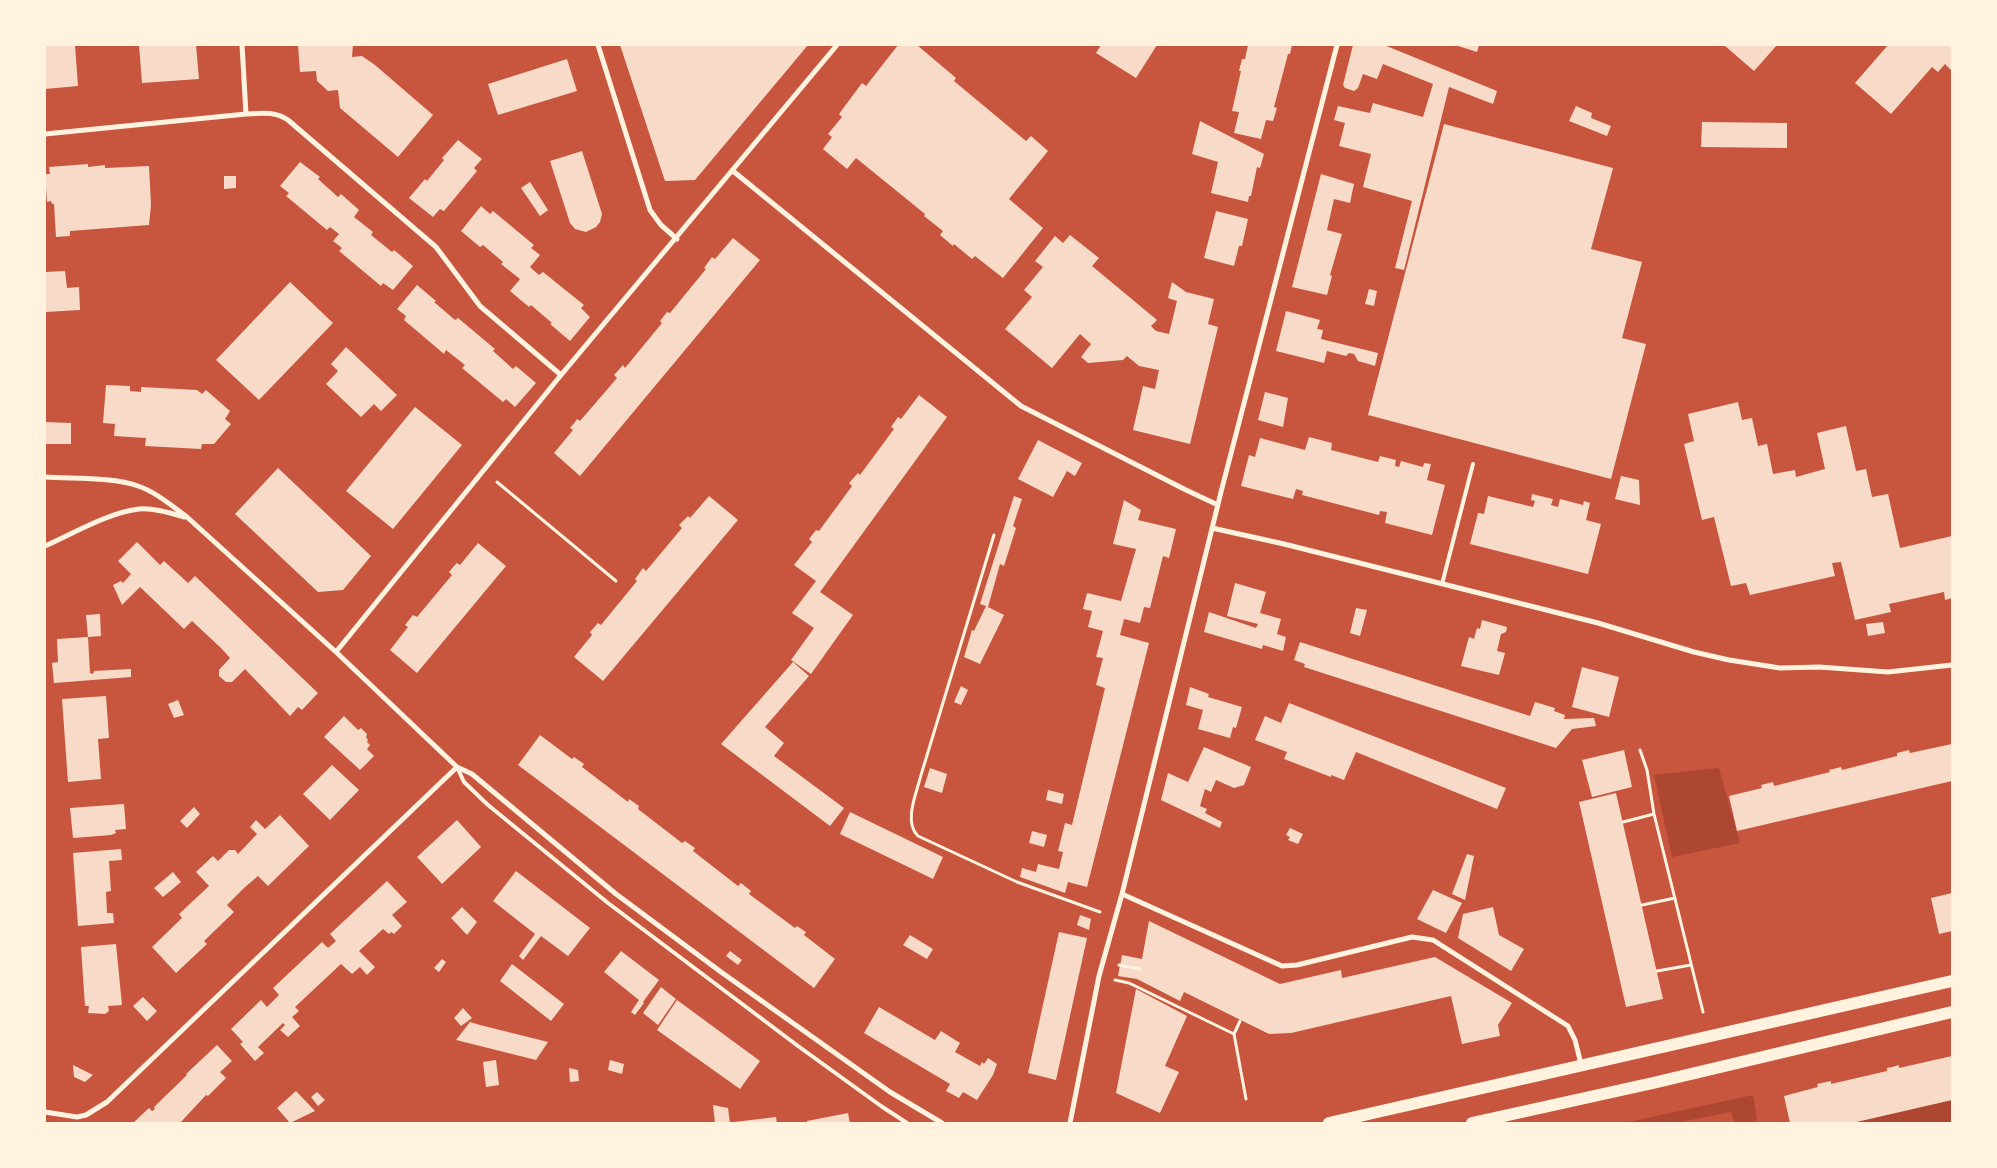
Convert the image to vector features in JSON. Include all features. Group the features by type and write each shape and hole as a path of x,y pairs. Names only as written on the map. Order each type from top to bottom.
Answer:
{"main road":[{"path":"1328,1123 1581,1064 1952,982"},
{"path":"1472,1123 1653,1083 1952,1012"}],"street":[{"path":"242,45 246,114"},
{"path":"598,45 650,210 661,225 677,239"},
{"path":"336,652 561,375 677,239 837,45"},
{"path":"1070,1123 1099,976 1122,894 1218,504 1337,45"},
{"path":"45,134 246,114 274,113 288,120 436,247 480,306 561,375"},
{"path":"733,171 1021,406 1186,490 1218,504"},
{"path":"45,477 112,481 138,486 161,497 187,517 336,652 457,768 472,774 616,894 721,972 890,1092 942,1123"},
{"path":"45,546 121,513 140,509 187,517"},
{"path":"1212,528 1598,623 1694,652 1738,662 1780,668 1819,667 1888,672 1952,665"},
{"path":"45,1112 77,1117 86,1115 107,1102 457,768"},
{"path":"1122,894 1282,966 1297,965 1412,937 1433,940 1568,1026 1575,1040 1581,1064"}],"lane":[{"path":"1442,584 1473,464"},
{"path":"457,768 464,782 488,805 608,903 806,1051 907,1123"}],"path":[{"path":"497,482 616,582"},
{"path":"994,535 921,775 913,808 913,829 918,836 1017,882 1115,917"},
{"path":"1640,750 1647,770 1654,814 1703,1012"},
{"path":"1623,822 1654,814"},
{"path":"1642,905 1675,898"},
{"path":"1119,965 1140,969"},
{"path":"1657,971 1691,965"},
{"path":"1115,980 1129,983 1234,1034"},
{"path":"1240,1021 1234,1034 1246,1099"}],"shaded area":[{"path":"1719,768 1740,843 1672,857 1654,775"},
{"path":"1753,1095 1757,1119 1752,1123 1735,1123 1731,1112 1676,1123 1624,1123"},
{"path":"1952,1100 1952,1123 1852,1123"}],"building":[{"path":"45,45 75,45 78,86 45,89"},
{"path":"139,45 196,45 199,79 142,83"},
{"path":"298,45 353,45 352,57 362,56 375,65 433,115 398,157 340,108 338,90 328,91 317,81 316,71 300,72"},
{"path":"620,45 808,45 695,180 665,181"},
{"path":"898,45 917,45 956,78 954,81 1026,141 1031,136 1048,151 1009,199 1043,228 1003,278 975,256 972,259 954,244 953,246 940,235 943,231 924,216 925,214 856,158 847,169 823,149 832,137 828,134 842,117 839,114 862,83 866,86"},
{"path":"1101,45 1157,45 1136,78 1096,53"},
{"path":"1248,45 1292,45 1274,107 1277,108 1273,121 1266,120 1261,139 1234,133 1239,112 1232,111 1241,71 1239,71 1242,59 1245,59"},
{"path":"1353,45 1384,45 1497,91 1493,104 1449,87 1404,270 1395,268 1412,201 1363,187 1371,154 1339,146 1345,123 1334,120 1338,106 1370,113 1373,103 1423,117 1433,84 1383,64 1377,79 1363,74 1358,88 1354,91 1345,88 1343,85"},
{"path":"1455,45 1479,45 1477,52"},
{"path":"1724,45 1777,45 1754,71"},
{"path":"1888,45 1952,45 1952,71 1945,64 1938,72 1932,67 1891,114 1855,83"},
{"path":"567,59 577,91 498,115 488,84"},
{"path":"1576,106 1592,113 1591,118 1611,126 1607,136 1569,121"},
{"path":"1200,121 1264,154 1260,168 1257,167 1248,202 1211,193 1218,162 1192,154"},
{"path":"1702,122 1787,123 1787,148 1701,147"},
{"path":"1444,124 1613,168 1591,249 1642,262 1622,338 1646,344 1611,479 1368,415"},
{"path":"458,140 482,159 474,168 477,171 444,211 440,209 433,217 409,198 425,179 427,181 444,160 442,158"},
{"path":"582,151 602,214 600,222 596,227 586,232 575,229 570,223 550,161"},
{"path":"300,162 320,177 318,179 338,197 341,194 359,210 354,217 373,232 371,235 392,252 394,250 413,266 393,290 383,283 381,286 339,251 342,248 333,241 339,234 330,227 327,230 286,196 289,193 280,186"},
{"path":"88,164 88,167 105,165 105,168 149,166 151,205 149,225 70,231 70,236 56,237 54,204 51,201 47,202 45,174 50,174 49,167"},
{"path":"1321,174 1354,184 1350,203 1334,199 1327,230 1342,234 1330,275 1332,276 1327,295 1292,287"},
{"path":"224,176 236,176 236,188 224,189"},
{"path":"530,182 548,210 540,216 521,188"},
{"path":"481,206 490,214 493,211 534,245 531,248 540,255 530,267 539,275 543,272 584,305 581,308 590,317 570,341 531,305 529,307 510,291 520,279 501,264 503,262 483,245 480,247 461,231"},
{"path":"1216,211 1248,219 1242,246 1239,246 1234,266 1204,258"},
{"path":"1070,235 1099,258 1092,266 1157,320 1151,326 1156,331 1169,334 1177,301 1168,298 1172,282 1186,292 1214,299 1208,324 1218,327 1190,444 1133,430 1143,386 1155,389 1159,370 1139,366 1127,356 1123,360 1088,363 1081,357 1091,344 1080,334 1052,368 1005,329 1032,297 1024,290 1043,267 1035,261 1055,236 1063,243"},
{"path":"733,238 760,260 580,476 554,453 573,430 570,428 577,419 580,421 617,378 614,375 623,365 625,368 662,323 660,321 667,312 670,313 706,269 704,268 712,257 715,259"},
{"path":"65,271 67,288 79,287 80,310 45,312 45,272"},
{"path":"290,282 333,323 259,400 216,360"},
{"path":"417,285 455,320 458,318 495,349 493,351 513,369 516,366 536,383 515,407 506,399 503,402 462,368 465,365 446,350 444,354 404,320 406,316 397,309"},
{"path":"1369,289 1377,291 1374,306 1365,304"},
{"path":"1286,311 1320,320 1317,329 1323,330 1321,339 1378,353 1375,366 1358,361 1354,354 1349,353 1346,356 1327,351 1324,363 1276,351"},
{"path":"346,347 397,395 381,411 374,404 361,417 326,384 338,371 331,364"},
{"path":"106,385 130,386 130,391 141,392 141,387 197,390 202,394 206,390 230,411 225,419 231,424 214,444 202,444 201,449 145,446 146,438 114,436 115,424 103,423"},
{"path":"1265,392 1288,398 1283,427 1258,420"},
{"path":"919,395 947,417 820,592 853,615 811,674 791,660 814,628 792,613 816,581 794,565 812,542 809,539 816,530 819,531 852,486 849,483 858,473 860,475 894,429 891,427 898,417 901,419"},
{"path":"1738,402 1742,420 1752,418 1758,446 1767,444 1773,474 1795,470 1796,477 1825,469 1817,433 1846,426 1856,471 1866,469 1872,497 1888,494 1900,548 1952,536 1952,598 1945,600 1944,592 1889,604 1891,612 1855,620 1841,562 1832,563 1835,576 1750,595 1746,583 1731,586 1714,517 1702,520 1684,444 1694,441 1688,414"},
{"path":"415,407 462,445 393,529 346,491"},
{"path":"45,422 71,423 71,444 45,444"},
{"path":"1309,437 1332,443 1331,450 1378,462 1380,456 1396,460 1395,466 1399,467 1401,461 1423,467 1424,463 1431,464 1427,480 1445,485 1432,535 1385,523 1387,512 1380,511 1379,515 1302,495 1303,491 1296,489 1293,499 1241,486 1249,455 1255,457 1260,438 1305,450"},
{"path":"1038,440 1082,463 1075,476 1067,471 1053,497 1018,479"},
{"path":"278,468 371,556 343,590 318,592 235,514"},
{"path":"1621,476 1639,480 1640,505 1615,499"},
{"path":"1532,494 1553,499 1551,505 1558,507 1560,499 1583,505 1584,501 1590,503 1586,520 1601,524 1588,574 1470,544 1478,513 1484,514 1488,496 1533,507 1535,501 1531,500"},
{"path":"709,496 738,520 603,681 574,657 592,635 590,632 598,623 601,625 637,581 635,579 643,568 646,571 682,528 679,525 688,516 690,518"},
{"path":"1014,496 1022,499 1013,526 1016,528 1004,566 1000,564 988,607 1004,615 980,664 964,657 972,630 974,631 986,606 980,604"},
{"path":"1124,500 1141,510 1138,520 1176,529 1169,558 1163,556 1150,608 1144,607 1140,623 1124,619 1120,635 1149,643 1087,887 1068,882 1065,893 1020,877 1022,868 1036,872 1038,864 1059,869 1063,852 1058,851 1065,823 1072,825 1105,688 1096,685 1103,658 1096,657 1103,631 1088,627 1092,611 1083,609 1087,593 1121,601 1136,549 1113,544"},
{"path":"137,542 160,565 164,561 188,583 195,576 318,693 302,710 298,707 290,716 245,669 232,682 226,682 219,676 219,670 230,658 192,621 184,629 140,587 122,605 113,585 121,581 123,583 131,574 118,561"},
{"path":"478,543 506,566 417,673 390,650 408,627 405,625 413,615 417,617 452,575 449,572 457,563 460,565"},
{"path":"1235,583 1266,592 1260,613 1281,619 1277,634 1286,637 1283,651 1263,645 1262,649 1204,632 1209,612 1256,628 1258,624 1227,616"},
{"path":"1356,608 1367,610 1360,636 1350,633"},
{"path":"100,614 101,636 88,637 86,615"},
{"path":"1482,620 1507,627 1506,632 1501,634 1497,651 1505,653 1499,675 1461,666 1469,637 1474,639 1477,628 1480,629"},
{"path":"1883,622 1885,633 1868,636 1866,624"},
{"path":"88,637 90,673 93,674 94,671 131,669 131,677 54,683 52,663 58,662 57,639"},
{"path":"1300,642 1530,716 1535,702 1555,708 1554,711 1565,715 1564,719 1594,718 1596,726 1572,729 1556,748 1304,667 1305,664 1294,660"},
{"path":"793,662 809,676 765,727 784,743 774,756 844,808 830,826 721,744"},
{"path":"1582,667 1619,677 1609,717 1572,707"},
{"path":"961,686 968,690 961,705 954,702"},
{"path":"1190,687 1209,694 1208,697 1242,707 1236,728 1233,727 1230,738 1198,729 1203,710 1186,705"},
{"path":"106,696 109,738 98,739 101,779 68,782 62,699"},
{"path":"178,700 184,715 174,718 168,704"},
{"path":"1289,703 1506,788 1497,809 1356,752 1344,780 1284,759 1287,752 1255,740 1265,716 1281,723"},
{"path":"344,716 358,730 361,728 367,734 367,742 370,745 367,749 374,756 360,770 324,737"},
{"path":"540,735 572,759 574,757 584,764 582,767 628,802 629,799 639,806 638,809 682,843 685,841 695,848 693,851 738,886 741,883 751,891 749,894 795,928 797,926 806,932 804,935 835,959 814,988 518,765"},
{"path":"1952,744 1952,781 1737,831 1729,796 1762,788 1761,785 1773,782 1774,786 1830,772 1829,770 1841,767 1842,770 1897,756 1897,753 1909,750 1910,753"},
{"path":"1204,747 1251,767 1244,785 1234,788 1216,780 1211,792 1205,789 1200,806 1207,809 1205,813 1222,822 1220,828 1161,800 1168,773 1188,782"},
{"path":"1624,750 1632,787 1592,797 1582,760"},
{"path":"332,765 359,790 330,820 303,794"},
{"path":"930,768 947,774 942,793 924,787"},
{"path":"1048,790 1064,794 1062,804 1046,800"},
{"path":"1616,793 1663,999 1626,1007 1579,802"},
{"path":"124,804 126,829 115,830 116,833 111,835 73,838 70,808"},
{"path":"194,807 200,814 187,828 180,821"},
{"path":"850,812 943,857 933,879 840,834"},
{"path":"280,815 309,846 268,886 258,876 244,888 227,905 234,912 204,941 207,944 176,973 152,947 182,918 179,914 209,886 196,872 213,856 218,861 229,850 235,850 238,854 257,834 250,827 256,820 265,829"},
{"path":"457,820 481,847 442,884 417,857"},
{"path":"1290,828 1303,834 1298,844 1288,840 1290,837 1286,835"},
{"path":"1032,831 1047,835 1044,847 1029,843"},
{"path":"121,849 122,860 109,861 111,891 106,892 107,913 113,913 114,923 78,926 73,853"},
{"path":"1467,854 1474,856 1465,900 1452,894"},
{"path":"516,871 590,928 568,956 541,936 523,960 519,956 535,934 493,901"},
{"path":"173,872 181,882 163,897 154,888"},
{"path":"387,881 407,902 392,915 402,926 394,934 391,932 389,934 383,929 359,951 375,967 367,975 360,967 352,974 341,964 295,1007 299,1011 292,1017 300,1026 288,1037 280,1030 285,1025 283,1023 258,1047 264,1053 255,1061 240,1044 243,1042 231,1029 261,1000 267,1007 279,995 273,988 322,942 328,948 336,941 330,934"},
{"path":"1433,890 1462,903 1446,933 1417,919"},
{"path":"1952,893 1952,931 1939,934 1931,898"},
{"path":"462,907 477,922 467,935 451,918"},
{"path":"1493,907 1499,935 1524,949 1511,971 1458,938 1463,914"},
{"path":"1080,915 1091,919 1089,930 1077,925"},
{"path":"1149,921 1280,984 1341,970 1342,978 1435,957 1512,1003 1498,1025 1500,1036 1462,1044 1451,996 1291,1033 1269,1034 1184,992 1180,1001 1137,979 1118,976 1122,955 1142,959"},
{"path":"1059,932 1087,938 1056,1080 1028,1073"},
{"path":"910,935 933,949 927,959 903,945"},
{"path":"116,944 122,1005 108,1006 109,1011 105,1014 88,1013 89,1006 85,1006 81,947"},
{"path":"621,951 659,980 635,1015 631,1012 639,1000 604,972"},
{"path":"730,951 742,960 738,965 726,956"},
{"path":"442,959 446,962 439,972 434,968"},
{"path":"512,964 564,1004 551,1021 500,981"},
{"path":"661,987 676,999 658,1025 643,1013"},
{"path":"1136,989 1187,1016 1165,1066 1179,1072 1160,1113 1116,1093"},
{"path":"143,997 157,1011 147,1021 133,1006"},
{"path":"677,1000 760,1061 740,1089 657,1030"},
{"path":"879,1007 935,1040 941,1031 960,1043 955,1052 980,1066 988,1058 997,1064 993,1075 977,1100 963,1092 959,1098 946,1091 950,1084 864,1033"},
{"path":"463,1008 472,1018 461,1026 454,1018"},
{"path":"470,1022 548,1042 536,1060 456,1040"},
{"path":"217,1045 232,1061 220,1072 226,1078 208,1096 206,1095 180,1123 133,1123 149,1108 152,1111 155,1109 154,1107"},
{"path":"1952,1056 1952,1100 1852,1123 1790,1123 1784,1096 1818,1087 1817,1084 1831,1081 1831,1084 1887,1071 1887,1068 1899,1065 1899,1068"},
{"path":"496,1060 499,1085 486,1087 483,1062"},
{"path":"610,1060 624,1064 622,1074 608,1070"},
{"path":"73,1065 93,1075 85,1082 74,1077"},
{"path":"569,1068 578,1070 579,1081 570,1082"},
{"path":"296,1091 315,1111 290,1123 277,1108"},
{"path":"317,1092 325,1100 318,1106 311,1097"},
{"path":"713,1105 728,1108 730,1123 715,1123"},
{"path":"848,1113 850,1123 807,1123 807,1121"},
{"path":"776,1117 777,1123 734,1123 734,1122"}]}
